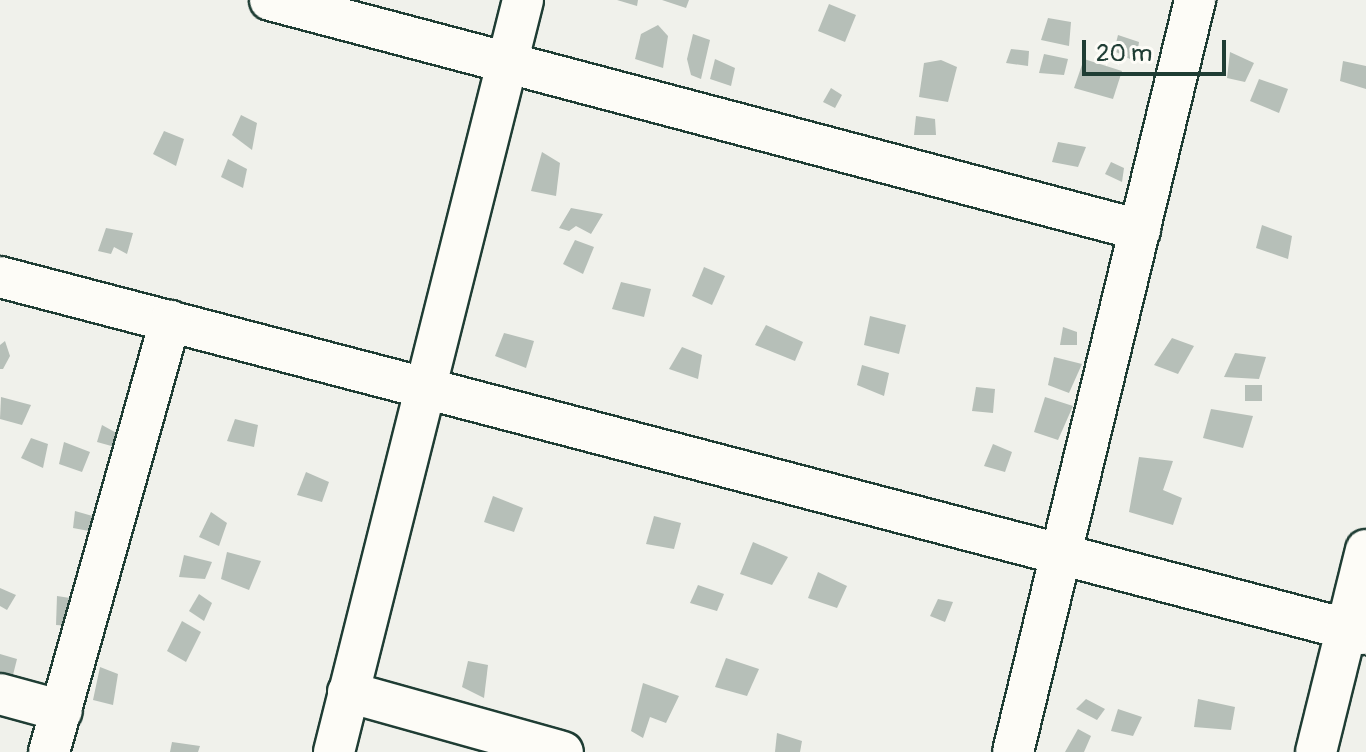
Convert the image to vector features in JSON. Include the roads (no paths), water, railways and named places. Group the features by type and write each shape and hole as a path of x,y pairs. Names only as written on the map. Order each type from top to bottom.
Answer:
{"street":[{"path":"270,0 1140,230"},
{"path":"334,752 523,0"},
{"path":"1013,752 1064,552 1195,0"},
{"path":"0,277 1064,552 1357,631"},
{"path":"49,752 170,321"},
{"path":"1316,752 1357,631 1366,550"},
{"path":"348,692 563,752"},
{"path":"0,694 62,711"}]}
